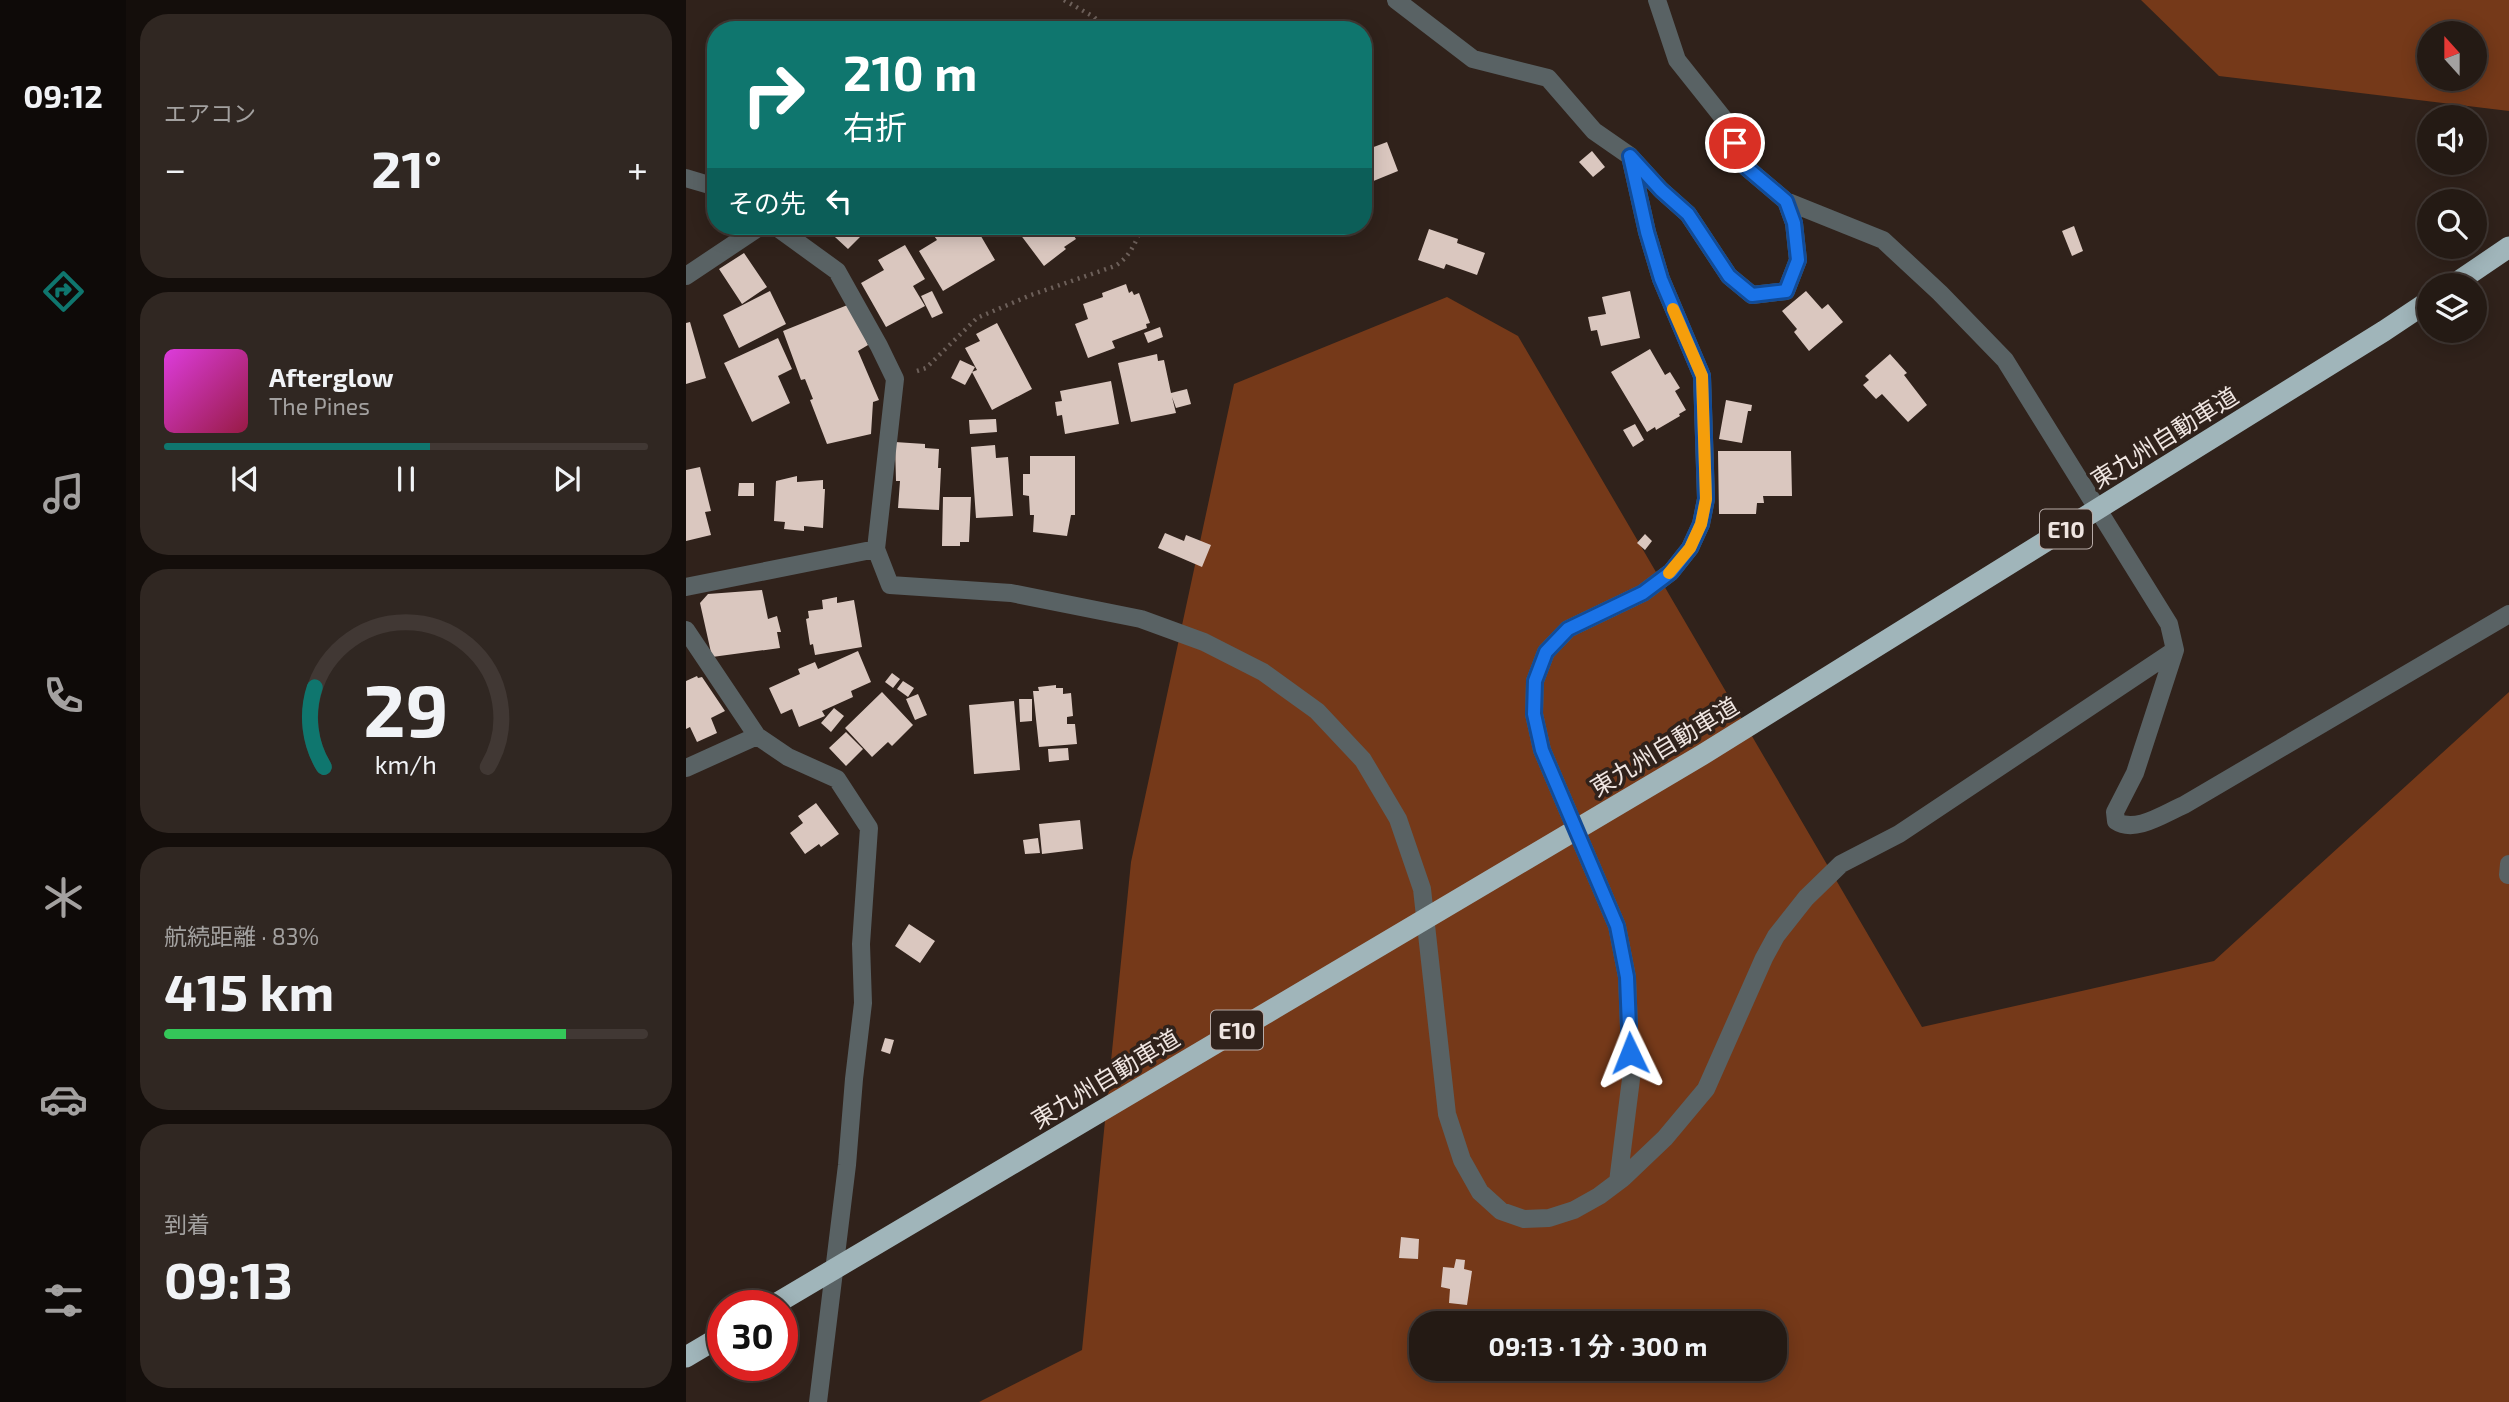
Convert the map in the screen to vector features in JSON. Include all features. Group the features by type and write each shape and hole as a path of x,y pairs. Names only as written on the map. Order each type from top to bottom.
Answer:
{"highway":[{"path":"2471,273 2509,247"},
{"name":"東九州自動車道","path":"798,1291 1702,755 2417,309"},
{"path":"686,1357 707,1345"}],"street":[{"path":"1396,0 1473,59 1548,78 1594,131 1630,156 1661,190 1688,214 1729,276 1752,295 1786,291 1798,260 1794,223 1786,201"},
{"path":"1657,0 1677,60 1724,119 1747,168 1786,201 1883,240 1940,293 2005,360 2169,625 2175,650 2135,773 2115,812 2116,821 2122,826 2148,821 2184,805 2509,614"},
{"path":"1618,1182 1630,1079 1627,977 1617,926 1542,750 1534,714 1535,681 1546,652 1568,629 1643,593 1671,572 1690,548 1701,524 1706,499 1702,376 1661,279 1630,156"},
{"path":"686,178 707,184"},
{"path":"686,276 748,235"},
{"path":"787,235 837,271 880,346 895,379 876,549 890,585 1012,593 1141,619 1204,642 1264,672 1317,711 1363,760 1398,819 1422,889 1447,1114 1462,1160 1480,1192 1501,1211 1524,1219 1549,1218 1574,1210 1618,1182 1665,1138 1706,1088 1776,936 1798,907 1841,864 1899,834 2175,650"},
{"path":"686,587 876,549"},
{"path":"686,630 757,736 788,757 837,779 869,828 861,944 863,1003 853,1079 848,1165 818,1402"},
{"path":"686,768 757,736"}],"path":[{"path":"1064,0 1098,21"},
{"path":"895,379 926,368 977,318 999,307 1115,266 1124,260 1138,235"}],"shaded area":[{"path":"2141,0 2509,0 2509,111 2487,108 2487,105 2459,105 2219,76"},
{"path":"1447,297 1518,336 1922,1027 2214,961 2509,692 2509,1402 979,1402 1082,1350 1131,862 1234,384"}],"building":[{"path":"1387,142 1398,171 1372,182 1372,148"},
{"path":"1592,151 1605,167 1593,177 1579,162"},
{"path":"2074,226 2083,251 2072,256 2062,231"},
{"path":"1429,229 1458,239 1457,243 1485,253 1477,275 1446,264 1444,269 1418,260"},
{"path":"833,235 862,235 848,249"},
{"path":"933,235 980,235 995,260 943,291 919,251 937,240"},
{"path":"1021,235 1075,235 1076,239 1064,247 1066,249 1044,266"},
{"path":"905,245 925,279 913,286 925,306 886,327 861,283 884,270 878,260"},
{"path":"744,253 767,287 742,304 719,269"},
{"path":"1126,284 1129,293 1139,293 1150,323 1146,324 1147,328 1112,341 1115,348 1088,358 1075,324 1088,319 1083,304"},
{"path":"770,291 786,324 739,348 723,315"},
{"path":"932,291 943,313 932,318 921,296"},
{"path":"1630,291 1640,338 1601,346 1597,330 1591,331 1588,317 1606,314 1602,297"},
{"path":"1806,291 1822,309 1828,304 1843,322 1809,351 1794,332 1797,329 1782,311"},
{"path":"850,304 868,345 858,351 879,400 873,402 871,434 827,444 810,400 813,399 805,379 801,380 783,331"},
{"path":"690,322 706,378 686,384 686,323"},
{"path":"997,323 1032,389 992,410 972,372 977,370 965,348 980,341 976,334"},
{"path":"1160,327 1163,337 1148,343 1144,333"},
{"path":"778,338 792,369 778,376 790,403 752,422 724,363"},
{"path":"1650,349 1665,375 1670,372 1680,388 1675,391 1686,410 1656,430 1655,427 1647,432 1611,372"},
{"path":"1157,354 1158,361 1164,360 1171,393 1187,389 1191,404 1176,408 1172,397 1176,413 1131,422 1118,363"},
{"path":"1890,354 1907,373 1904,375 1927,405 1908,422 1882,394 1876,399 1863,385 1869,380 1865,376"},
{"path":"960,360 975,367 965,385 951,378"},
{"path":"1111,381 1119,424 1065,434 1062,415 1057,416 1055,402 1062,401 1060,391"},
{"path":"1726,400 1752,405 1751,411 1748,411 1742,443 1719,439"},
{"path":"996,419 997,432 970,434 969,420"},
{"path":"1635,424 1644,440 1633,447 1623,430"},
{"path":"895,442 925,444 925,448 939,449 939,510 898,508 900,481 896,481"},
{"path":"995,445 996,458 1008,457 1013,516 976,518 971,447"},
{"path":"1718,451 1791,451 1792,496 1763,496 1764,503 1757,503 1756,514 1719,514"},
{"path":"1030,456 1075,456 1075,515 1071,515 1067,536 1033,532 1034,515 1030,515 1029,496 1023,495 1023,474 1030,474"},
{"path":"700,467 711,511 705,512 711,535 686,541 686,470"},
{"path":"797,476 797,482 823,480 823,528 804,526 804,531 784,529 785,522 774,521 776,481"},
{"path":"739,483 754,483 754,496 738,496"},
{"path":"943,497 971,497 969,542 960,542 960,546 942,546"},
{"path":"1165,533 1184,541 1186,535 1211,545 1202,567 1158,548"},
{"path":"1645,534 1652,541 1645,550 1637,543"},
{"path":"762,590 768,619 777,616 781,632 777,632 780,648 712,657 700,603 708,594"},
{"path":"837,597 837,603 854,600 862,647 815,655 813,644 810,645 806,619 809,618 808,611 823,609 822,600"},
{"path":"858,651 871,682 851,691 853,697 822,711 825,716 799,727 792,709 781,714 769,688 800,674 798,669 815,662 818,669"},
{"path":"892,673 900,679 893,688 885,682"},
{"path":"697,676 702,677 725,711 711,718 717,733 697,742 690,727 686,729 686,681"},
{"path":"903,681 914,688 908,697 897,689"},
{"path":"1056,685 1056,688 1063,688 1063,694 1071,693 1073,716 1067,717 1067,724 1075,724 1077,744 1039,747 1033,691 1039,691 1038,687"},
{"path":"882,692 913,725 892,746 888,742 872,757 845,728"},
{"path":"918,694 927,715 915,720 906,699"},
{"path":"1019,699 1032,699 1032,721 1020,722"},
{"path":"1014,701 1020,770 974,774 969,705"},
{"path":"834,708 844,716 831,732 821,723"},
{"path":"846,732 863,749 846,766 829,748"},
{"path":"1068,748 1069,760 1049,762 1048,749"},
{"path":"816,803 839,834 805,854 790,833 803,823 798,816"},
{"path":"1080,820 1083,849 1042,854 1039,824"},
{"path":"1038,838 1040,853 1025,854 1023,840"},
{"path":"909,924 935,941 920,963 895,946"},
{"path":"885,1038 894,1040 890,1054 881,1051"},
{"path":"1401,1237 1419,1239 1418,1259 1399,1258"},
{"path":"1456,1259 1465,1260 1464,1269 1472,1271 1467,1305 1449,1303 1450,1289 1441,1287 1443,1267 1454,1268"}],"slow traffic":[{"path":"1669,573 1690,548 1701,524 1706,499 1702,376 1673,309"}],"route":[{"path":"1630,1053 1627,977 1617,926 1542,750 1534,714 1535,681 1546,652 1568,629 1643,593 1671,572 1690,548 1701,524 1706,499 1702,376 1661,279 1630,156 1661,190 1688,214 1729,276 1752,295 1786,291 1798,260 1794,223 1786,201 1747,168 1735,143"}]}
